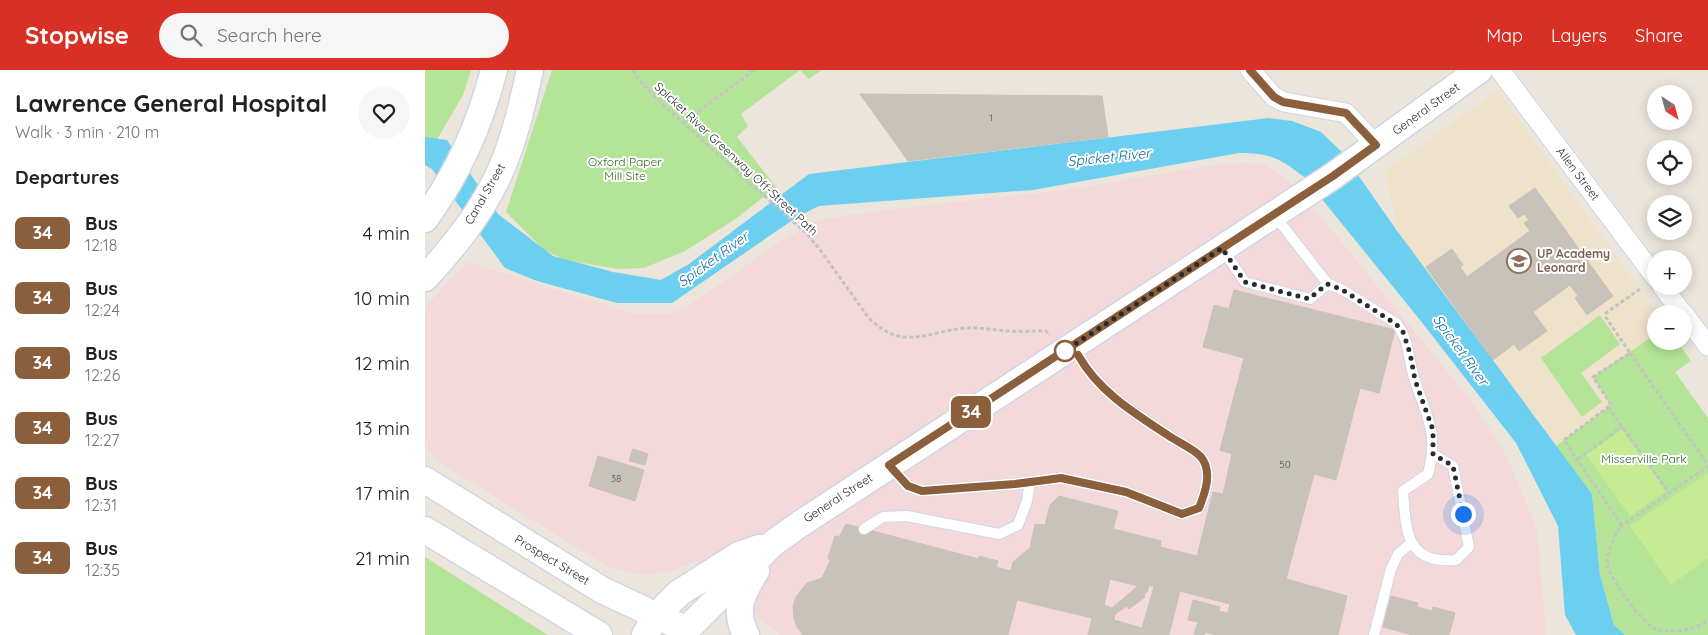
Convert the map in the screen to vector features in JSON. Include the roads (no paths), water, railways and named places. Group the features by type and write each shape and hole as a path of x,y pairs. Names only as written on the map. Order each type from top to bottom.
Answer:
{"main road":[{"path":"425,219 448,185 471,142 484,109 494,70"},
{"name":"Canal Street","path":"432,270 476,214 497,177 510,146 530,70"},
{"name":"General Street","path":"683,632 714,604 772,544 1064,344 1274,215 1371,149 1479,70"},
{"name":"Prospect Street","path":"425,480 602,590 651,625 683,632"},
{"path":"425,530 599,635"},
{"path":"746,635 741,622 741,596 772,544"},
{"name":"General Street","path":"651,625 679,593 739,555 772,544"}],"street":[{"path":"1250,70 1274,97 1283,102 1346,113 1371,149"},
{"name":"Allen Street","path":"1500,70 1647,266"},
{"path":"1692,326 1708,346"}],"lane":[{"path":"1274,215 1327,284 1341,289 1396,324 1403,332 1410,353 1415,380 1433,430 1433,454 1428,474 1403,491 1405,519 1411,543 1424,556 1442,561 1457,560 1469,547 1453,466 1433,454"},
{"path":"1222,248 1245,282 1309,299 1327,284"},
{"path":"889,465 908,486 922,491 1061,478 1126,492 1182,514 1199,508 1207,490 1207,473 1201,458 1127,408 1103,389 1064,344"},
{"path":"864,529 883,517 907,516 999,534 1018,525 1027,501 1030,482"},
{"path":"1374,635 1391,569 1399,554 1411,543"}],"water":[{"name":"Spicket River","path":"1269,118 1292,121 1321,132 1341,151 1398,232 1592,494 1600,575 1614,625 1625,635 1576,635 1565,615 1558,526 1516,443 1420,320 1304,177 1288,165 1274,158 1259,154 1239,153 1033,190 819,206 797,217 672,303 617,303 537,281 505,268 432,169 425,165 425,137 447,140 498,214 553,256 613,272 661,280 689,264 809,174"}],"place":[{"name":"UP Academy Leonard","path":"1519,261"}],"park label":[{"name":"Oxford Paper Mill Site","path":"625,169"},
{"name":"Misserville Park","path":"1644,459"}]}
